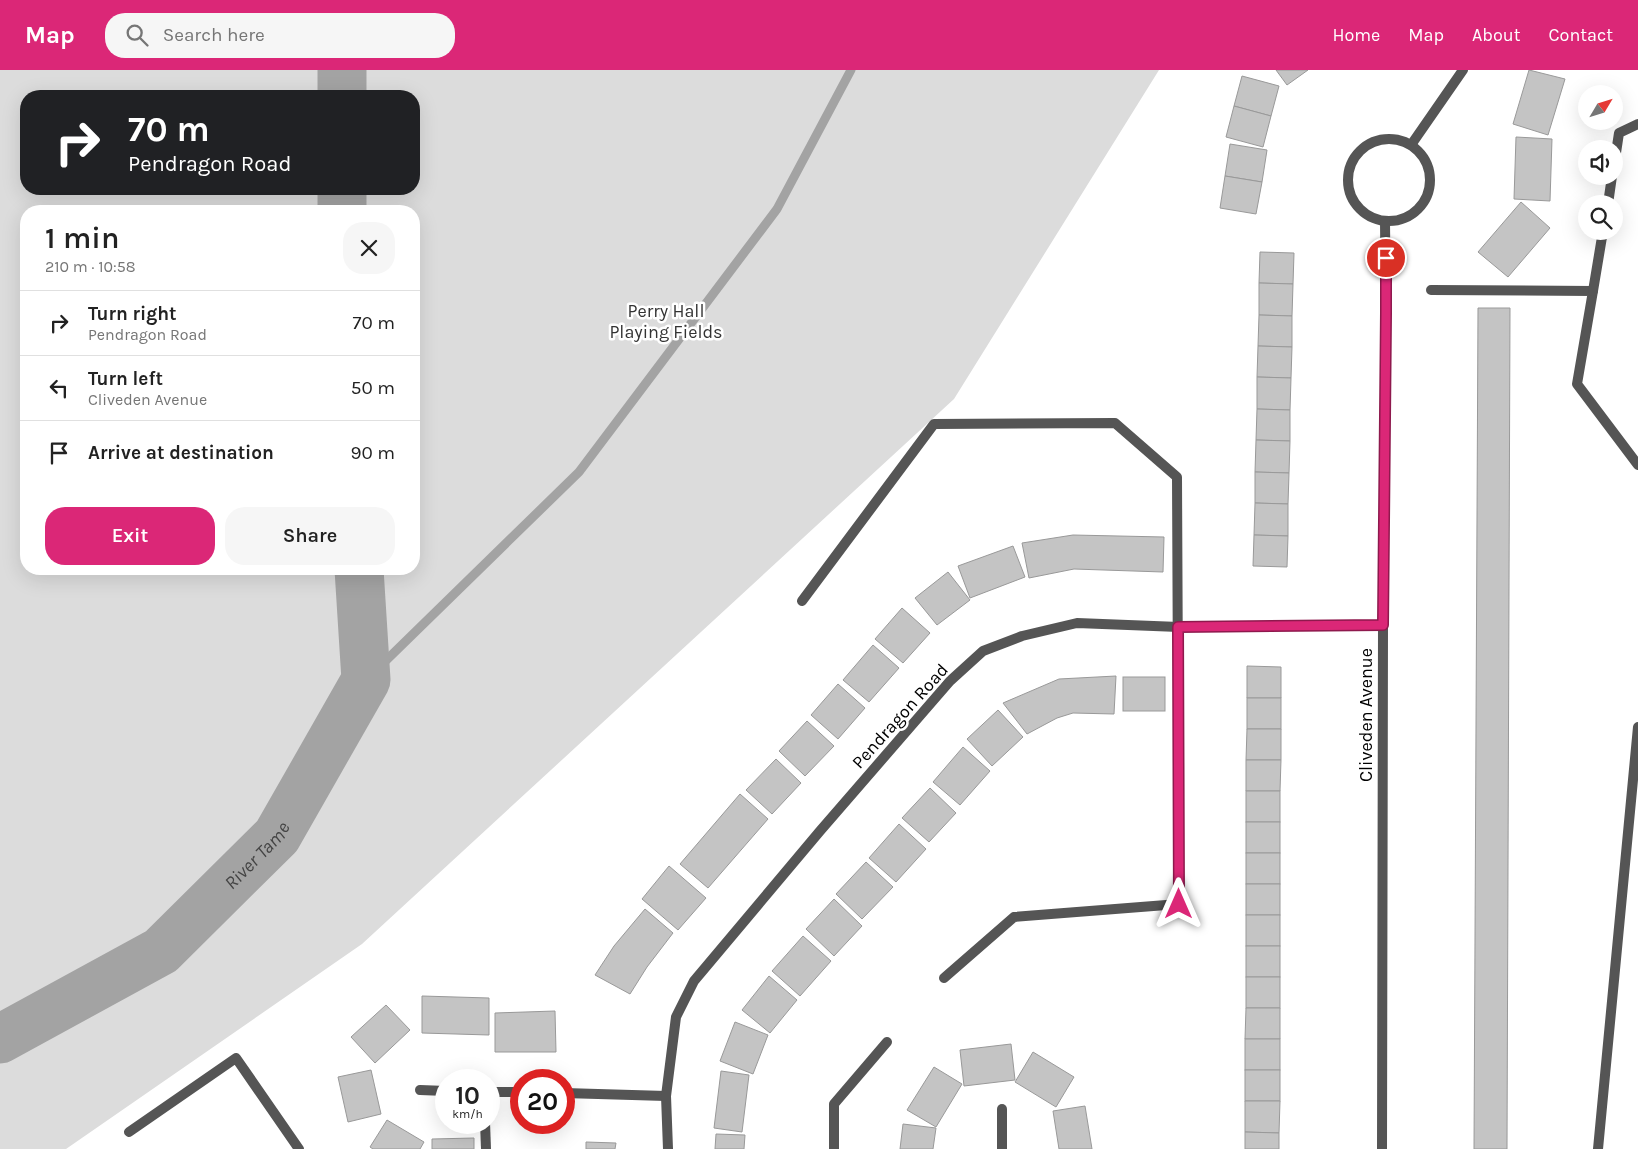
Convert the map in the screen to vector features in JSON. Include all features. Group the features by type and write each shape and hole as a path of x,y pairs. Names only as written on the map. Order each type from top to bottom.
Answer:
{"street":[{"path":"1411,145 1450,86 1463,70"},
{"path":"1618,140 1619,132 1638,124"},
{"path":"1384,139 1400,140 1411,145 1422,155 1428,168 1431,185 1423,206 1407,218 1391,222 1376,221 1361,212 1350,197 1347,176 1353,159 1367,145 1384,139"},
{"name":"Cliveden Avenue","path":"1382,1149 1385,222"},
{"path":"1602,240 1576,384 1638,465"},
{"path":"1431,290 1593,291"},
{"path":"802,601 934,424 1115,423 1177,477 1179,904 1014,917 944,978"},
{"name":"Pendragon Road","path":"668,1149 666,1096 676,1017 694,981 820,831 950,681 983,652 1022,636 1077,623 1178,627 1383,625"},
{"path":"1598,1149 1638,727"},
{"path":"834,1149 834,1104 887,1042"},
{"path":"129,1132 236,1058 299,1149"},
{"path":"420,1090 435,1091"},
{"path":"575,1093 666,1096"},
{"path":"1002,1109 1002,1149"},
{"path":"485,1134 486,1149"}],"green space":[{"name":"Perry Hall Playing Fields","path":"0,70 1159,70 954,399 362,944 66,1149 0,1149"}],"building":[{"path":"1276,70 1308,70 1287,85"},
{"path":"1529,70 1565,79 1548,135 1513,124"},
{"path":"1242,76 1279,86 1271,116 1234,106"},
{"path":"1234,106 1271,116 1263,147 1226,137"},
{"path":"1516,137 1552,139 1550,201 1514,199"},
{"path":"1230,144 1267,150 1262,182 1225,176"},
{"path":"1225,176 1262,182 1256,214 1220,208"},
{"path":"1521,202 1550,228 1508,277 1478,252"},
{"path":"1260,252 1294,253 1293,284 1259,283"},
{"path":"1259,283 1293,284 1292,316 1259,315"},
{"path":"1478,308 1510,308 1507,1149 1474,1149"},
{"path":"1259,315 1292,316 1292,347 1258,346"},
{"path":"1258,346 1292,347 1291,378 1257,377"},
{"path":"1257,377 1291,378 1290,410 1257,409"},
{"path":"1257,409 1290,410 1290,441 1256,440"},
{"path":"1256,440 1290,441 1289,473 1255,472"},
{"path":"1255,472 1289,473 1288,504 1255,503"},
{"path":"1255,503 1288,504 1288,536 1254,535"},
{"path":"1073,535 1164,537 1163,572 1074,569 1029,578 1022,543"},
{"path":"1254,535 1288,536 1287,567 1253,566"},
{"path":"1013,546 1025,577 970,598 958,566"},
{"path":"948,572 970,600 937,625 915,598"},
{"path":"902,608 930,633 903,663 875,639"},
{"path":"873,645 899,668 869,702 843,680"},
{"path":"1247,666 1281,667 1281,698 1247,698"},
{"path":"1116,676 1114,714 1073,713 1057,718 1027,734 1003,703 1059,679"},
{"path":"1123,677 1165,677 1165,711 1123,711"},
{"path":"838,684 865,708 838,739 811,715"},
{"path":"1247,698 1281,698 1281,729 1247,729"},
{"path":"998,710 1023,737 992,766 967,739"},
{"path":"807,721 834,746 805,776 779,751"},
{"path":"1247,729 1281,729 1281,760 1246,760"},
{"path":"963,747 990,771 960,805 933,782"},
{"path":"776,759 801,783 772,814 746,790"},
{"path":"1246,760 1281,760 1280,791 1246,791"},
{"path":"930,788 956,813 929,842 902,818"},
{"path":"1246,791 1280,791 1280,822 1246,822"},
{"path":"740,794 768,819 708,888 680,864"},
{"path":"1246,822 1280,822 1280,853 1246,853"},
{"path":"899,824 926,849 896,882 869,858"},
{"path":"1246,853 1280,853 1280,884 1246,884"},
{"path":"866,862 893,887 862,919 836,894"},
{"path":"669,866 706,898 678,930 642,899"},
{"path":"1246,884 1280,884 1280,915 1246,915"},
{"path":"834,899 862,926 834,956 806,929"},
{"path":"645,909 673,933 647,967 630,994 595,975 614,946"},
{"path":"1246,915 1280,915 1280,946 1246,946"},
{"path":"803,936 831,961 800,996 772,971"},
{"path":"1246,946 1280,946 1280,977 1246,977"},
{"path":"769,976 797,1000 770,1033 742,1010"},
{"path":"1246,977 1280,977 1280,1008 1246,1008"},
{"path":"422,996 489,998 489,1035 422,1033"},
{"path":"386,1005 410,1030 375,1063 351,1037"},
{"path":"1246,1008 1280,1008 1280,1039 1245,1039"},
{"path":"555,1011 556,1052 495,1052 495,1013"},
{"path":"735,1022 768,1035 753,1074 720,1061"},
{"path":"1245,1039 1280,1039 1280,1070 1245,1070"},
{"path":"1011,1044 1015,1080 964,1086 960,1050"},
{"path":"1033,1052 1074,1077 1056,1107 1015,1082"},
{"path":"934,1067 962,1084 936,1127 907,1110"},
{"path":"371,1070 381,1114 348,1122 338,1077"},
{"path":"1245,1070 1280,1070 1280,1101 1245,1101"},
{"path":"721,1071 749,1075 742,1132 714,1128"},
{"path":"1245,1101 1280,1101 1279,1133 1245,1132"},
{"path":"1085,1106 1092,1149 1059,1149 1053,1111"},
{"path":"387,1120 424,1142 420,1149 373,1149 370,1147"},
{"path":"903,1124 936,1128 933,1149 900,1149"},
{"path":"1245,1132 1279,1133 1279,1149 1245,1149"},
{"path":"716,1134 745,1135 744,1149 715,1149"},
{"path":"474,1138 474,1149 432,1149 432,1139"},
{"path":"586,1142 616,1143 615,1149 586,1149"}],"waterway":[{"name":"River Tame","path":"342,70 342,90"},
{"path":"366,680 579,472 777,209 851,70"},
{"name":"River Tame","path":"342,195 342,205"},
{"name":"River Tame","path":"0,1039 161,951 277,836 366,680 359,575"}],"route":[{"path":"1179,904 1178,627 1383,625 1386,258"}]}
